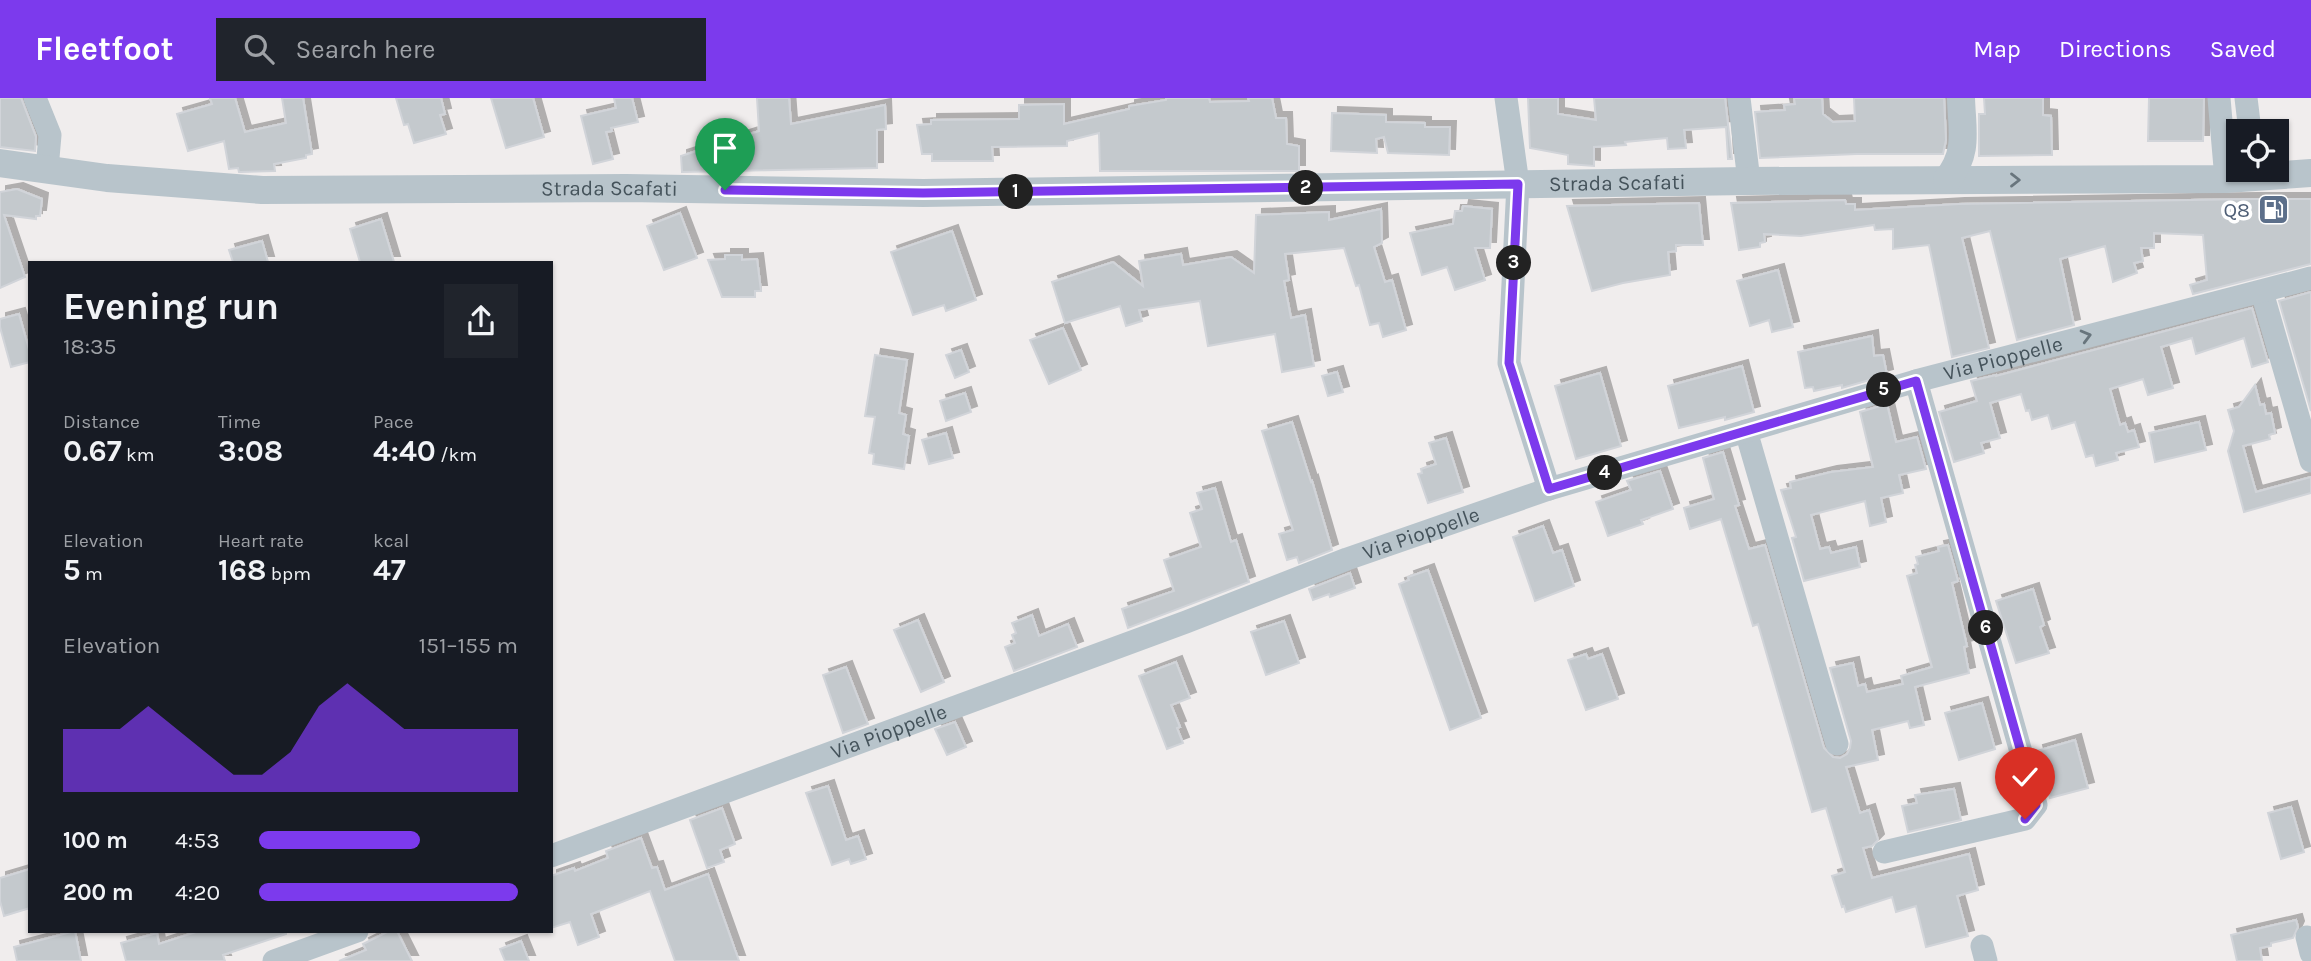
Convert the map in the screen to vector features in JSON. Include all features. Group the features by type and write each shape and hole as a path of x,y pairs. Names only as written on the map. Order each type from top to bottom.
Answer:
{"street":[{"path":"35,98 50,135 47,169"},
{"path":"1506,98 1518,184 1509,363 1549,489"},
{"path":"1739,98 1749,181"},
{"path":"1947,180 1963,153 1961,98"},
{"path":"2219,98 2226,179"},
{"path":"2246,98 2249,119"},
{"name":"Strada Scafati","path":"0,163 107,178 262,190 626,188 923,193 1749,181 2226,179"},
{"name":"Strada Scafati","path":"2289,173 2311,173"},
{"name":"Via Pioppelle","path":"553,855 1174,627 1347,559 1549,489 1916,381 2311,278"},
{"path":"2262,292 2311,461"},
{"path":"1884,852 2025,819 2036,805 1916,381"},
{"path":"1746,430 1837,744"},
{"path":"274,961 352,933"}],"building":[{"path":"0,98 21,98 36,137 35,151 0,147"},
{"path":"210,98 235,98 245,132 286,123 282,98 303,98 312,154 306,155 306,158 274,164 275,171 239,172 238,168 229,169 224,141 188,151 177,114 212,104"},
{"path":"396,98 441,98 445,114 440,115 446,134 414,143 408,124 404,125"},
{"path":"491,98 533,98 544,137 506,148"},
{"path":"614,98 632,98 638,122 611,128 612,131 606,132 613,159 593,164 581,116 616,108"},
{"path":"757,98 789,98 791,124 885,105 886,129 877,130 877,168 682,172 681,156 759,131"},
{"path":"1166,98 1209,98 1210,102 1272,98 1276,118 1286,118 1287,144 1299,146 1299,171 1100,171 1099,133 1067,141 1067,146 992,147 993,161 932,161 932,154 922,154 917,125 931,124 931,120 1019,119 1019,105 1064,104 1064,124"},
{"path":"1528,98 1558,98 1558,114 1596,120 1594,98 1725,98 1732,159 1728,159 1726,127 1684,130 1686,148 1668,149 1667,138 1625,142 1626,145 1594,147 1594,166 1568,164 1568,155 1530,148"},
{"path":"1794,98 1822,98 1823,114 1833,122 1855,121 1854,98 1944,98 1946,140 1943,154 1760,158 1755,112 1785,110 1784,105 1795,104"},
{"path":"1984,98 2043,98 2043,115 2051,116 2052,155 1979,156 1979,114 1985,114"},
{"path":"2149,98 2204,98 2203,141 2148,141"},
{"path":"1332,113 1386,115 1386,122 1450,127 1449,155 1388,153 1384,137 1376,139 1377,153 1331,151"},
{"path":"17,189 42,199 40,216 36,216 36,219 4,215 25,277 0,288 0,192"},
{"path":"2311,199 2311,264 2193,294 2190,285 2207,280 2203,235 2154,233 2154,248 2141,248 2143,261 2134,263 2137,273 2113,282 2105,246 2060,259 2074,325 2017,340 1990,231 1962,238 1989,348 1952,357 1929,245 1893,249 1893,229 1875,230 1874,225 1801,236 1764,234 1765,242 1760,243 1760,247 1739,250 1731,203 1845,200 1846,204 1855,204 1855,210 1959,204"},
{"path":"1699,203 1703,245 1676,245 1676,251 1668,252 1670,275 1592,291 1567,206"},
{"path":"1463,206 1492,209 1490,248 1475,248 1485,280 1455,290 1447,267 1422,275 1410,233 1453,224 1455,211 1462,211"},
{"path":"1381,209 1382,243 1374,247 1385,282 1392,280 1406,330 1383,337 1379,323 1370,325 1359,285 1356,286 1344,248 1285,254 1289,280 1284,281 1291,318 1305,315 1314,366 1282,372 1275,334 1208,346 1200,301 1139,310 1142,321 1126,326 1120,306 1065,323 1052,282 1113,262 1143,286 1139,261 1181,254 1183,265 1231,257 1254,273 1256,215 1329,212 1329,220"},
{"path":"680,213 697,258 664,270 647,226"},
{"path":"381,219 394,261 360,261 350,229"},
{"path":"952,231 976,300 946,311 944,305 913,315 891,252"},
{"path":"262,241 268,261 233,261 229,250"},
{"path":"725,255 742,255 742,260 757,259 761,291 755,291 755,297 722,297 708,260 725,259"},
{"path":"1778,270 1793,327 1772,332 1769,320 1750,326 1737,281"},
{"path":"2311,292 2311,411 2279,301"},
{"path":"2252,308 2268,362 2252,367 2244,338 2196,354 2192,338 2161,347 2173,388 2148,395 2143,379 2110,389 2120,425 2125,423 2128,432 2134,430 2139,447 2116,453 2118,460 2096,466 2093,455 2086,457 2075,422 2052,429 2048,415 2032,420 2021,394 1990,403 2000,438 1981,443 1984,453 1954,462 1939,412 1977,401 1971,381"},
{"path":"19,314 28,346 28,363 11,367 0,319"},
{"path":"1063,328 1081,370 1049,384 1030,340"},
{"path":"1872,336 1874,356 1883,355 1887,375 1842,388 1842,385 1814,391 1813,387 1805,388 1798,352"},
{"path":"961,350 969,372 955,378 946,355"},
{"path":"875,355 907,360 899,413 906,415 903,434 909,436 904,469 873,464 874,454 869,453 875,417 865,416"},
{"path":"1742,366 1754,412 1679,428 1668,386"},
{"path":"1337,372 1343,392 1328,396 1322,376"},
{"path":"1600,373 1621,446 1576,459 1555,386"},
{"path":"2255,385 2260,405 2264,404 2266,414 2271,413 2275,433 2269,435 2270,439 2243,446 2256,492 2311,477 2311,493 2244,512 2228,451 2234,431 2228,410 2239,407"},
{"path":"965,393 971,412 946,421 940,401"},
{"path":"1887,404 1896,442 1917,437 1926,469 1899,475 1903,493 1881,498 1886,522 1870,526 1865,501 1811,515 1820,549 1829,547 1831,553 1856,547 1860,567 1804,581 1792,538 1796,537 1781,490 1791,488 1790,482 1831,472 1873,467 1860,412"},
{"path":"1292,422 1332,550 1299,563 1297,557 1287,560 1279,534 1293,530 1262,431"},
{"path":"2199,422 2206,450 2155,462 2149,433"},
{"path":"946,433 953,458 929,464 922,440"},
{"path":"1446,438 1463,492 1428,503 1418,474 1422,473 1421,469 1436,464 1429,443"},
{"path":"1723,452 1739,505 1735,506 1749,549 1765,545 1824,748 1833,757 1840,758 1847,754 1851,741 1830,668 1853,663 1858,686 1865,684 1867,692 1903,684 1901,676 1932,667 1907,576 1917,573 1916,557 1939,551 1938,547 1948,545 1958,581 1952,583 1967,646 1964,647 1969,673 1915,687 1924,725 1910,728 1908,721 1872,730 1878,760 1846,767 1860,813 1869,810 1878,840 1872,846 1863,848 1872,878 1969,854 1978,890 1957,896 1968,936 1926,947 1916,906 1896,912 1892,897 1846,912 1844,906 1842,907 1832,876 1845,872 1826,808 1812,812 1758,624 1753,626 1721,519 1690,529 1684,508 1714,499 1703,458"},
{"path":"1660,471 1673,509 1641,520 1643,524 1608,536 1596,502 1631,490 1627,481"},
{"path":"1215,488 1231,542 1236,540 1249,582 1128,628 1122,609 1174,591 1164,560 1201,547 1190,513 1202,509 1197,493"},
{"path":"1543,526 1553,553 1562,550 1574,586 1535,601 1513,537"},
{"path":"1428,570 1481,718 1450,730 1399,584 1409,580 1408,577"},
{"path":"1350,573 1355,588 1313,600 1309,589"},
{"path":"2033,589 2044,625 2040,627 2049,653 2016,663 1996,601"},
{"path":"1032,615 1039,636 1068,624 1077,647 1014,671 1005,647 1015,643 1012,635 1016,633 1012,623"},
{"path":"918,620 944,682 921,692 894,630"},
{"path":"1284,621 1299,663 1266,675 1251,632"},
{"path":"1586,654 1588,659 1602,654 1618,699 1586,710 1568,660"},
{"path":"1176,662 1190,698 1171,705 1183,743 1167,749 1139,676"},
{"path":"846,667 868,724 843,733 823,675"},
{"path":"1982,703 1995,749 1959,760 1945,713"},
{"path":"955,722 966,747 947,755 935,729"},
{"path":"2075,740 2088,788 2050,798 2037,751"},
{"path":"828,786 846,840 858,836 866,859 851,864 849,859 832,865 806,793"},
{"path":"1954,789 1961,820 1908,832 1902,806 1917,803 1915,795"},
{"path":"2291,807 2304,852 2281,859 2268,813"},
{"path":"722,808 735,844 720,850 724,862 707,868 690,820"},
{"path":"641,838 652,868 657,867 665,890 708,874 739,961 675,961 650,891 591,914 599,937 578,945 570,922 553,927 553,875 574,868 575,871 608,858 606,851"},
{"path":"28,870 28,909 4,916 0,901 0,878"},
{"path":"2296,920 2298,927 2293,938 2260,948 2262,961 2237,961 2231,935"},
{"path":"75,933 81,961 17,961 14,947"},
{"path":"157,933 159,944 193,933 286,933 223,955 225,961 126,961 121,943"},
{"path":"385,933 398,933 412,961 339,961 366,950 363,944"},
{"path":"521,941 529,961 505,961 500,949"}],"place":[{"name":"Q8","path":"2273,210"}],"route":[{"path":"725,190 923,193 1518,184 1509,363 1549,489 1916,381 2036,805 2025,819"}]}
